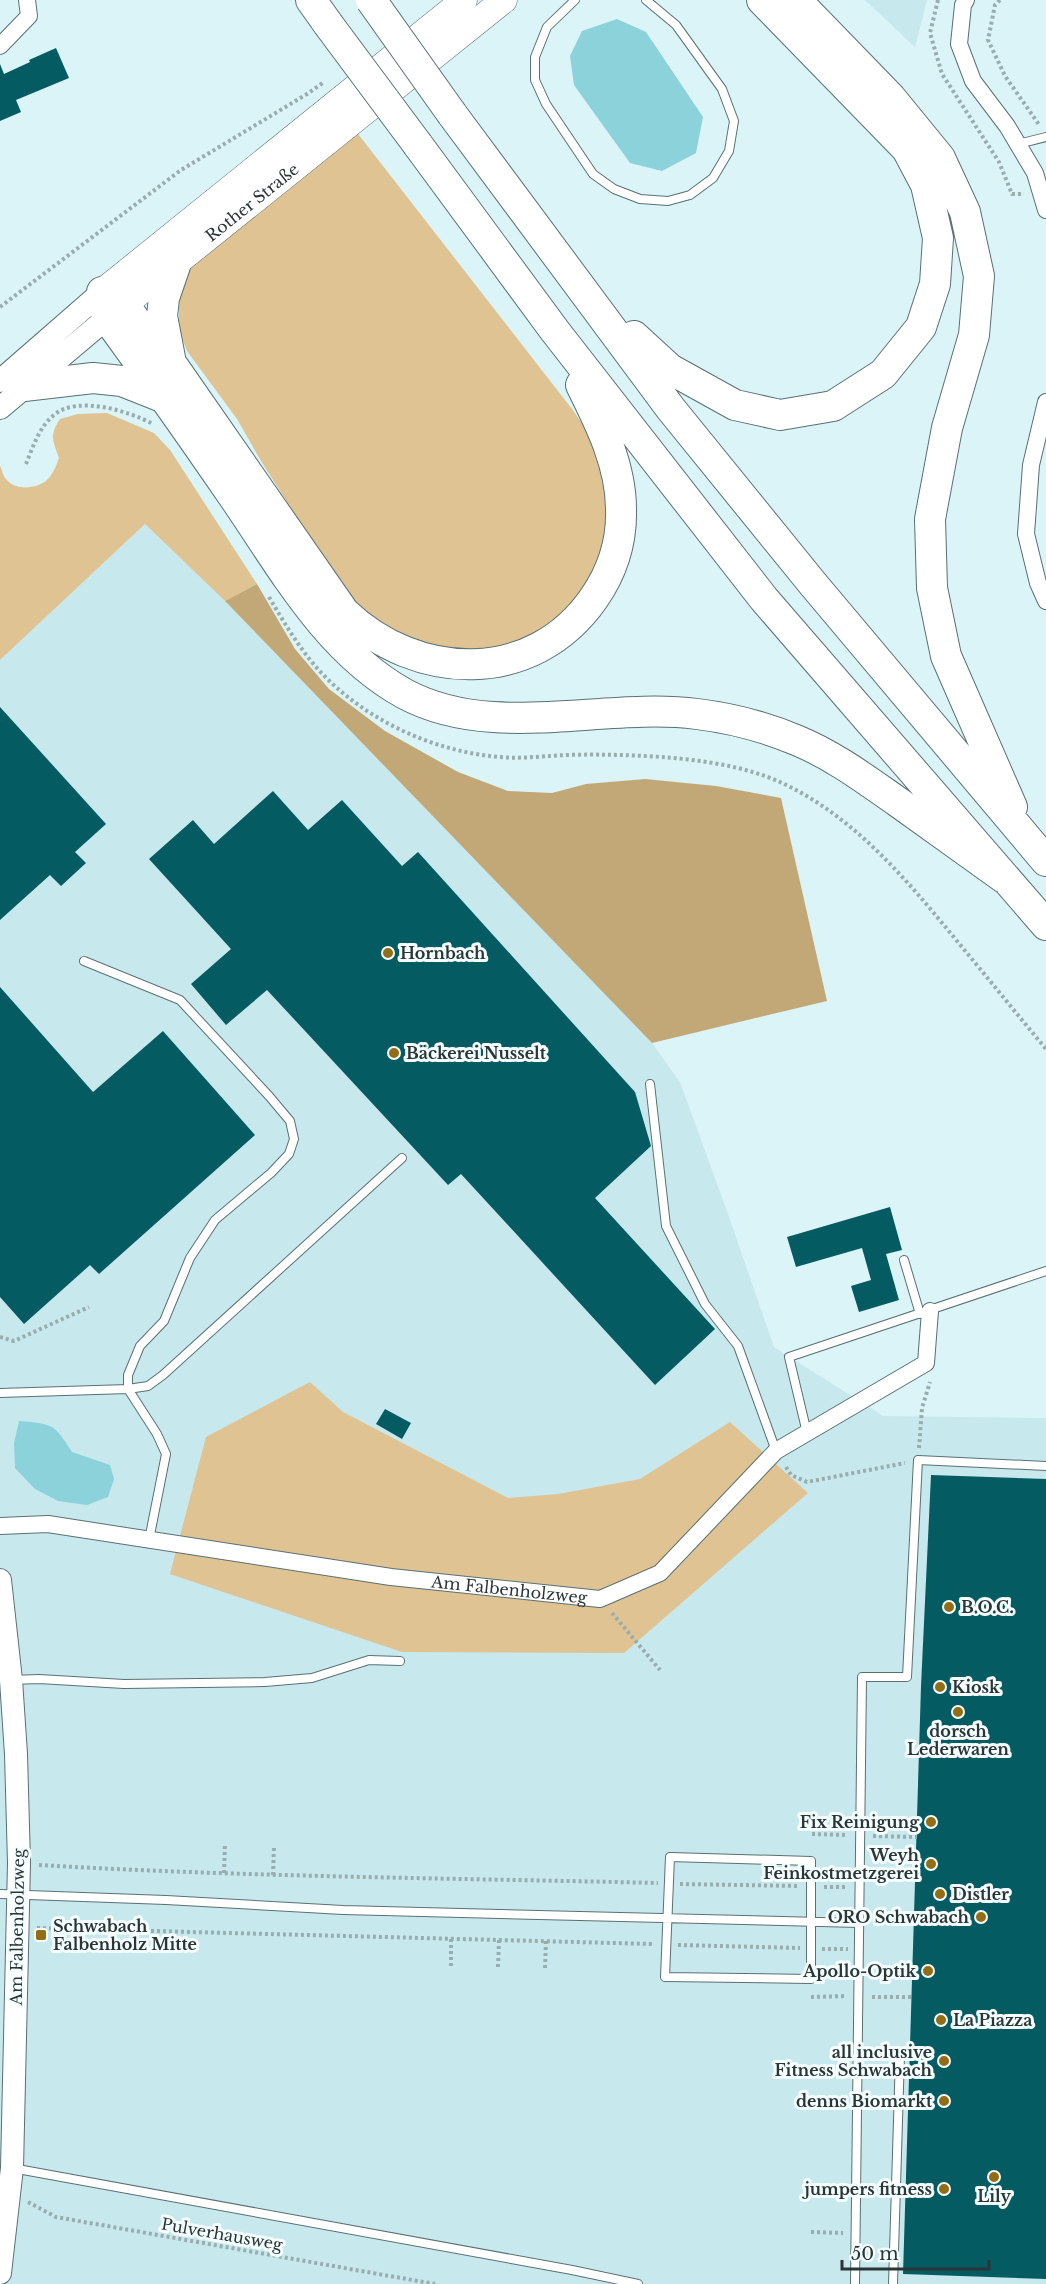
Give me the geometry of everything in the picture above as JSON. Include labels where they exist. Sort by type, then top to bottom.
[{"type":"highway","points":[[311,0],[555,331],[764,598],[1046,925]]},
{"type":"highway","points":[[371,0],[452,114],[671,410],[1036,851]]},
{"type":"highway","points":[[581,286],[670,369],[735,405],[780,415],[833,406],[883,374],[921,327],[935,284],[938,238],[926,184],[907,149],[762,0]]},
{"type":"highway","points":[[796,0],[891,98],[940,158],[965,212],[979,276],[975,326],[947,428],[930,519],[932,588],[946,656],[1036,851]]},
{"type":"highway","points":[[171,363],[162,316],[164,298],[176,263]]},
{"type":"highway","points":[[111,305],[142,330],[171,363],[344,612],[362,629],[382,642],[413,656],[441,663],[472,665],[507,660],[539,648],[564,633],[588,607],[605,581],[617,548],[621,509],[616,471],[603,430],[555,331]]},
{"type":"highway","points":[[111,305],[165,398],[323,624],[370,671],[406,694],[446,708],[474,714],[554,718],[659,711],[699,714],[737,722],[795,739],[825,754],[866,780],[1004,878]]},
{"type":"highway","points":[[12,384],[93,378],[122,381],[165,398]]},
{"type":"main road","name":"Rother Straße","points":[[111,305],[464,0]]},
{"type":"main road","name":"Rother Straße","points":[[111,305],[176,263],[504,0]]},
{"type":"street","points":[[0,46],[29,16],[27,0]]},
{"type":"street","points":[[966,0],[963,5],[959,44],[962,53],[973,81],[1007,126],[1035,173],[1046,210]]},
{"type":"street","name":"Rother Straße","points":[[0,408],[12,384],[111,305]]},
{"type":"street","points":[[1046,402],[1031,465],[1026,534],[1038,583],[1046,601]]},
{"type":"street","points":[[925,1312],[926,1363]]},
{"type":"street","name":"Am Falbenholzweg","points":[[0,1527],[48,1524],[391,1577],[600,1599],[660,1573],[776,1451],[926,1363]]},
{"type":"street","name":"Am Falbenholzweg","points":[[0,1580],[16,1754],[19,1863],[9,1894],[18,1928],[12,2168],[0,2273]]},
{"type":"lane","points":[[575,0],[547,27],[535,57],[535,80],[546,104],[593,174],[614,189],[640,199],[668,201],[690,195],[713,178],[729,151],[734,121],[722,89],[676,25],[646,0]]},
{"type":"lane","points":[[1018,144],[1046,135]]},
{"type":"lane","points":[[84,961],[180,1000],[290,1121],[294,1139],[289,1154],[271,1173],[215,1220],[190,1258],[164,1321],[140,1346],[128,1374],[128,1389],[157,1434],[166,1454],[149,1540]]},
{"type":"lane","points":[[650,1084],[666,1226],[705,1304],[738,1346],[776,1451]]},
{"type":"lane","points":[[0,1393],[128,1389],[148,1386],[163,1375],[402,1158]]},
{"type":"lane","points":[[904,1260],[925,1312]]},
{"type":"lane","points":[[807,1433],[789,1357],[1046,1271]]},
{"type":"lane","points":[[855,2284],[862,1677],[907,1677],[918,1460],[1046,1466]]},
{"type":"lane","points":[[11,1680],[39,1679],[124,1684],[265,1682],[312,1678],[369,1660],[400,1661]]},
{"type":"lane","points":[[670,1857],[811,1861],[811,1887],[811,1979],[665,1977],[670,1857]]},
{"type":"lane","points":[[9,1894],[166,1899],[343,1910],[859,1923]]},
{"type":"lane","points":[[894,2284],[900,2055]]},
{"type":"lane","points":[[12,2168],[638,2284]]},
{"type":"path","points":[[1000,0],[995,5],[988,40],[1005,76],[1046,135]]},
{"type":"path","points":[[0,307],[181,170],[325,81]]},
{"type":"path","points":[[0,1337],[14,1341],[89,1307]]},
{"type":"path","points":[[776,1451],[791,1474],[807,1482],[918,1460],[922,1408],[933,1372],[926,1363]]},
{"type":"path","points":[[600,1599],[660,1670]]},
{"type":"path","points":[[224,1873],[225,1843]]},
{"type":"path","points":[[273,1875],[274,1845]]},
{"type":"path","points":[[19,1863],[116,1870],[273,1875],[859,1887]]},
{"type":"path","points":[[18,1928],[859,1949]]},
{"type":"path","points":[[450,1966],[451,1939]]},
{"type":"path","points":[[498,1967],[499,1940]]},
{"type":"path","points":[[545,1968],[546,1941]]},
{"type":"path","name":"Pulverhausweg","points":[[9,2193],[56,2217],[435,2284]]},
{"type":"shaded area","points":[[927,0],[915,47],[866,1]]},
{"type":"shaded area","points":[[355,130],[591,436],[611,498],[597,573],[578,602],[527,642],[450,652],[395,634],[355,603],[313,543],[237,419],[187,351],[179,330],[180,292],[188,273],[196,262]]},
{"type":"shaded area","points":[[107,413],[154,433],[170,450],[257,584],[225,601],[145,524],[0,660],[0,466],[5,478],[20,487],[32,487],[43,483],[51,475],[59,458],[53,434],[60,419],[78,414]]},
{"type":"shaded area","points":[[145,524],[225,601],[652,1043],[680,1082],[774,1347],[883,1416],[1046,1418],[1046,2284],[0,2284],[0,660]]},
{"type":"shaded area","points":[[257,584],[295,649],[329,689],[385,731],[458,772],[508,791],[552,793],[586,784],[645,779],[716,786],[781,798],[827,1001],[652,1043],[225,601]]},
{"type":"shaded area","points":[[310,1382],[343,1412],[508,1498],[558,1494],[640,1479],[730,1422],[808,1493],[624,1653],[402,1652],[170,1574],[206,1437]]},
{"type":"water","points":[[617,19],[646,32],[703,117],[696,153],[662,171],[630,163],[574,85],[570,56],[582,31]]},
{"type":"water","points":[[19,1421],[46,1424],[61,1435],[72,1452],[110,1465],[114,1479],[108,1497],[87,1505],[58,1501],[35,1489],[15,1468],[14,1443]]},
{"type":"building","points":[[56,48],[69,78],[16,100],[21,112],[0,121],[0,64],[4,74]]},
{"type":"building","points":[[0,707],[106,824],[75,852],[86,863],[61,886],[50,875],[0,920]]},
{"type":"building","points":[[273,791],[308,830],[342,800],[402,866],[418,852],[635,1092],[651,1146],[595,1198],[715,1329],[655,1385],[461,1174],[448,1185],[267,990],[226,1025],[191,984],[231,949],[149,859],[193,820],[214,844]]},
{"type":"building","points":[[0,987],[93,1092],[163,1031],[255,1135],[99,1274],[90,1265],[24,1324],[0,1297]]},
{"type":"building","points":[[890,1207],[902,1250],[886,1254],[899,1300],[859,1312],[851,1286],[871,1280],[862,1248],[796,1267],[787,1237]]},
{"type":"building","points":[[385,1409],[411,1423],[402,1439],[376,1424]]},
{"type":"building","name":"ORO Schwabach","points":[[931,1475],[1046,1479],[1046,2279],[903,2274],[921,1686]]},
{"type":"place","name":"Hornbach","points":[[388,953]]},
{"type":"place","name":"Bäckerei Nusselt","points":[[394,1053]]},
{"type":"place","name":"B.O.C.","points":[[949,1607]]},
{"type":"place","name":"Kiosk","points":[[940,1687]]},
{"type":"place","name":"dorsch Lederwaren","points":[[958,1712]]},
{"type":"place","name":"Fix Reinigung","points":[[931,1822]]},
{"type":"place","name":"Weyh Feinkostmetzgerei","points":[[931,1864]]},
{"type":"place","name":"Distler","points":[[940,1894]]},
{"type":"place","name":"ORO Schwabach","points":[[981,1917]]},
{"type":"place","name":"Schwabach Falbenholz Mitte","points":[[41,1935]]},
{"type":"place","name":"Apollo-Optik","points":[[928,1971]]},
{"type":"place","name":"La Piazza","points":[[941,2020]]},
{"type":"place","name":"all inclusive Fitness Schwabach","points":[[944,2061]]},
{"type":"place","name":"denns Biomarkt","points":[[944,2101]]},
{"type":"place","name":"Lily","points":[[994,2177]]},
{"type":"place","name":"jumpers fitness","points":[[944,2189]]}]
